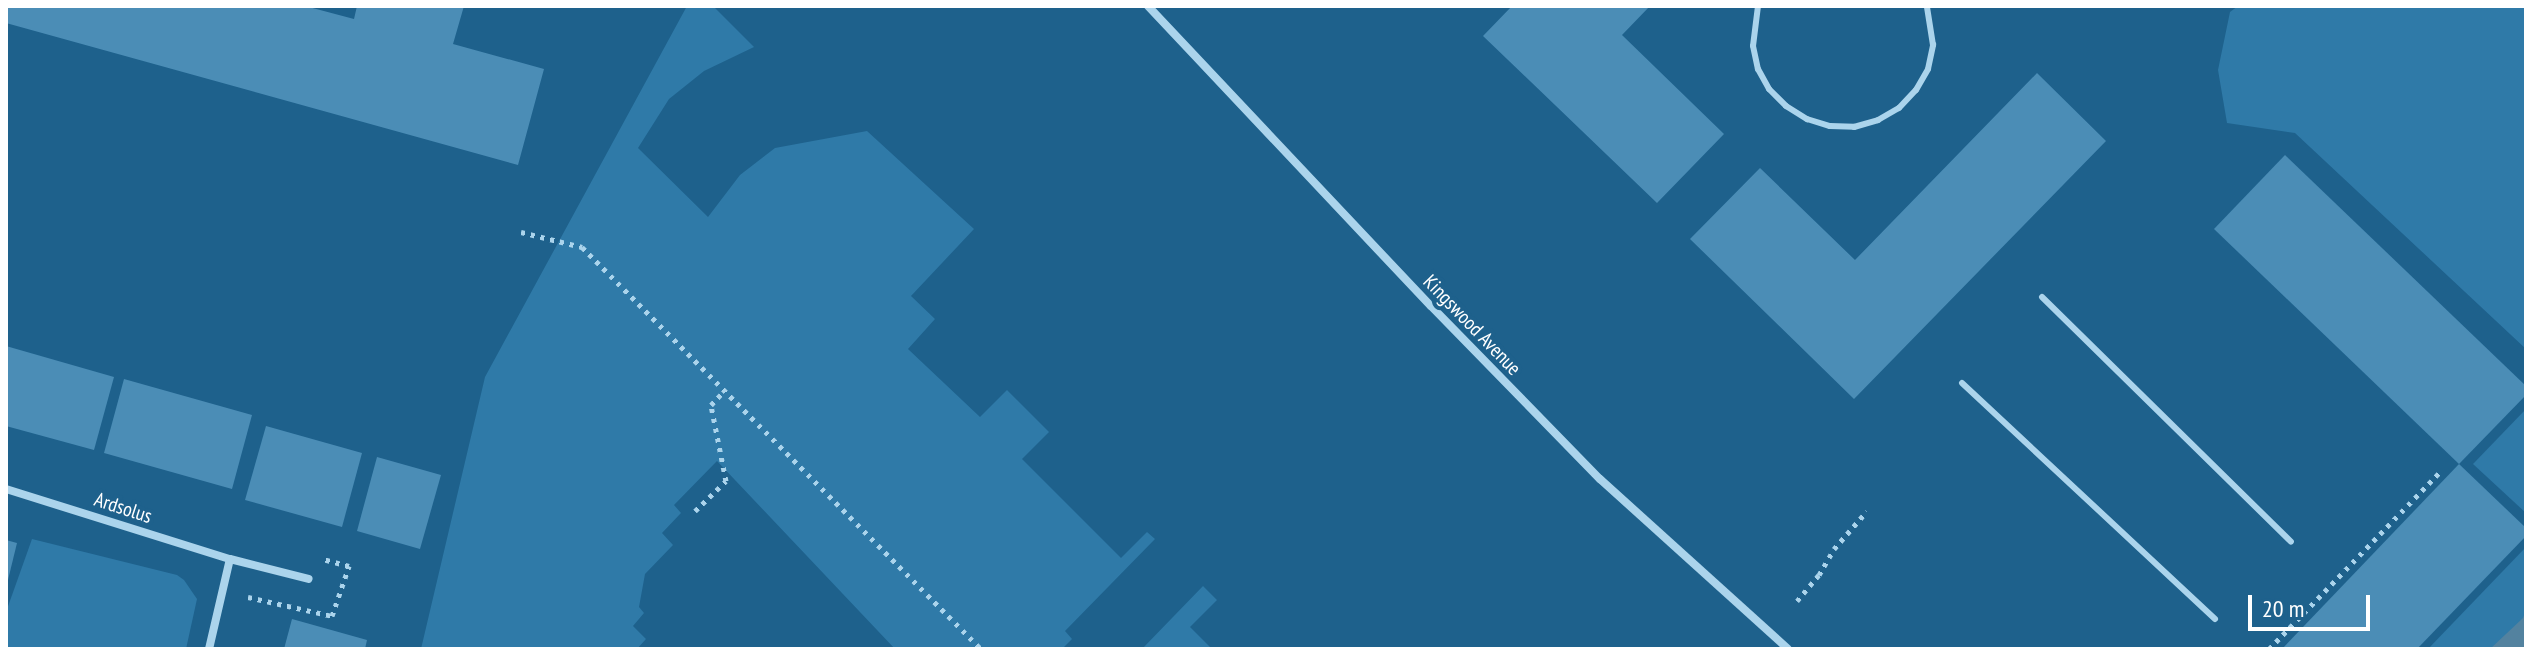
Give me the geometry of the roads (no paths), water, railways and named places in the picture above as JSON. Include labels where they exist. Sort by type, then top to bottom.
[{"type":"street","name":"Kingswood Avenue","points":[[1148,6],[1431,306],[1600,479],[1776,646],[1788,649]]},
{"type":"street","name":"Ardsolus","points":[[6,489],[230,559],[309,579]]},
{"type":"street","points":[[209,649],[230,559]]},
{"type":"lane","points":[[1758,6],[1753,46],[1758,69],[1769,89],[1786,106],[1807,119],[1830,126],[1854,127],[1889,114],[1916,90],[1928,69],[1933,45],[1927,6]]},
{"type":"lane","points":[[2042,297],[2291,542]]},
{"type":"lane","points":[[1962,383],[2215,619]]}]
